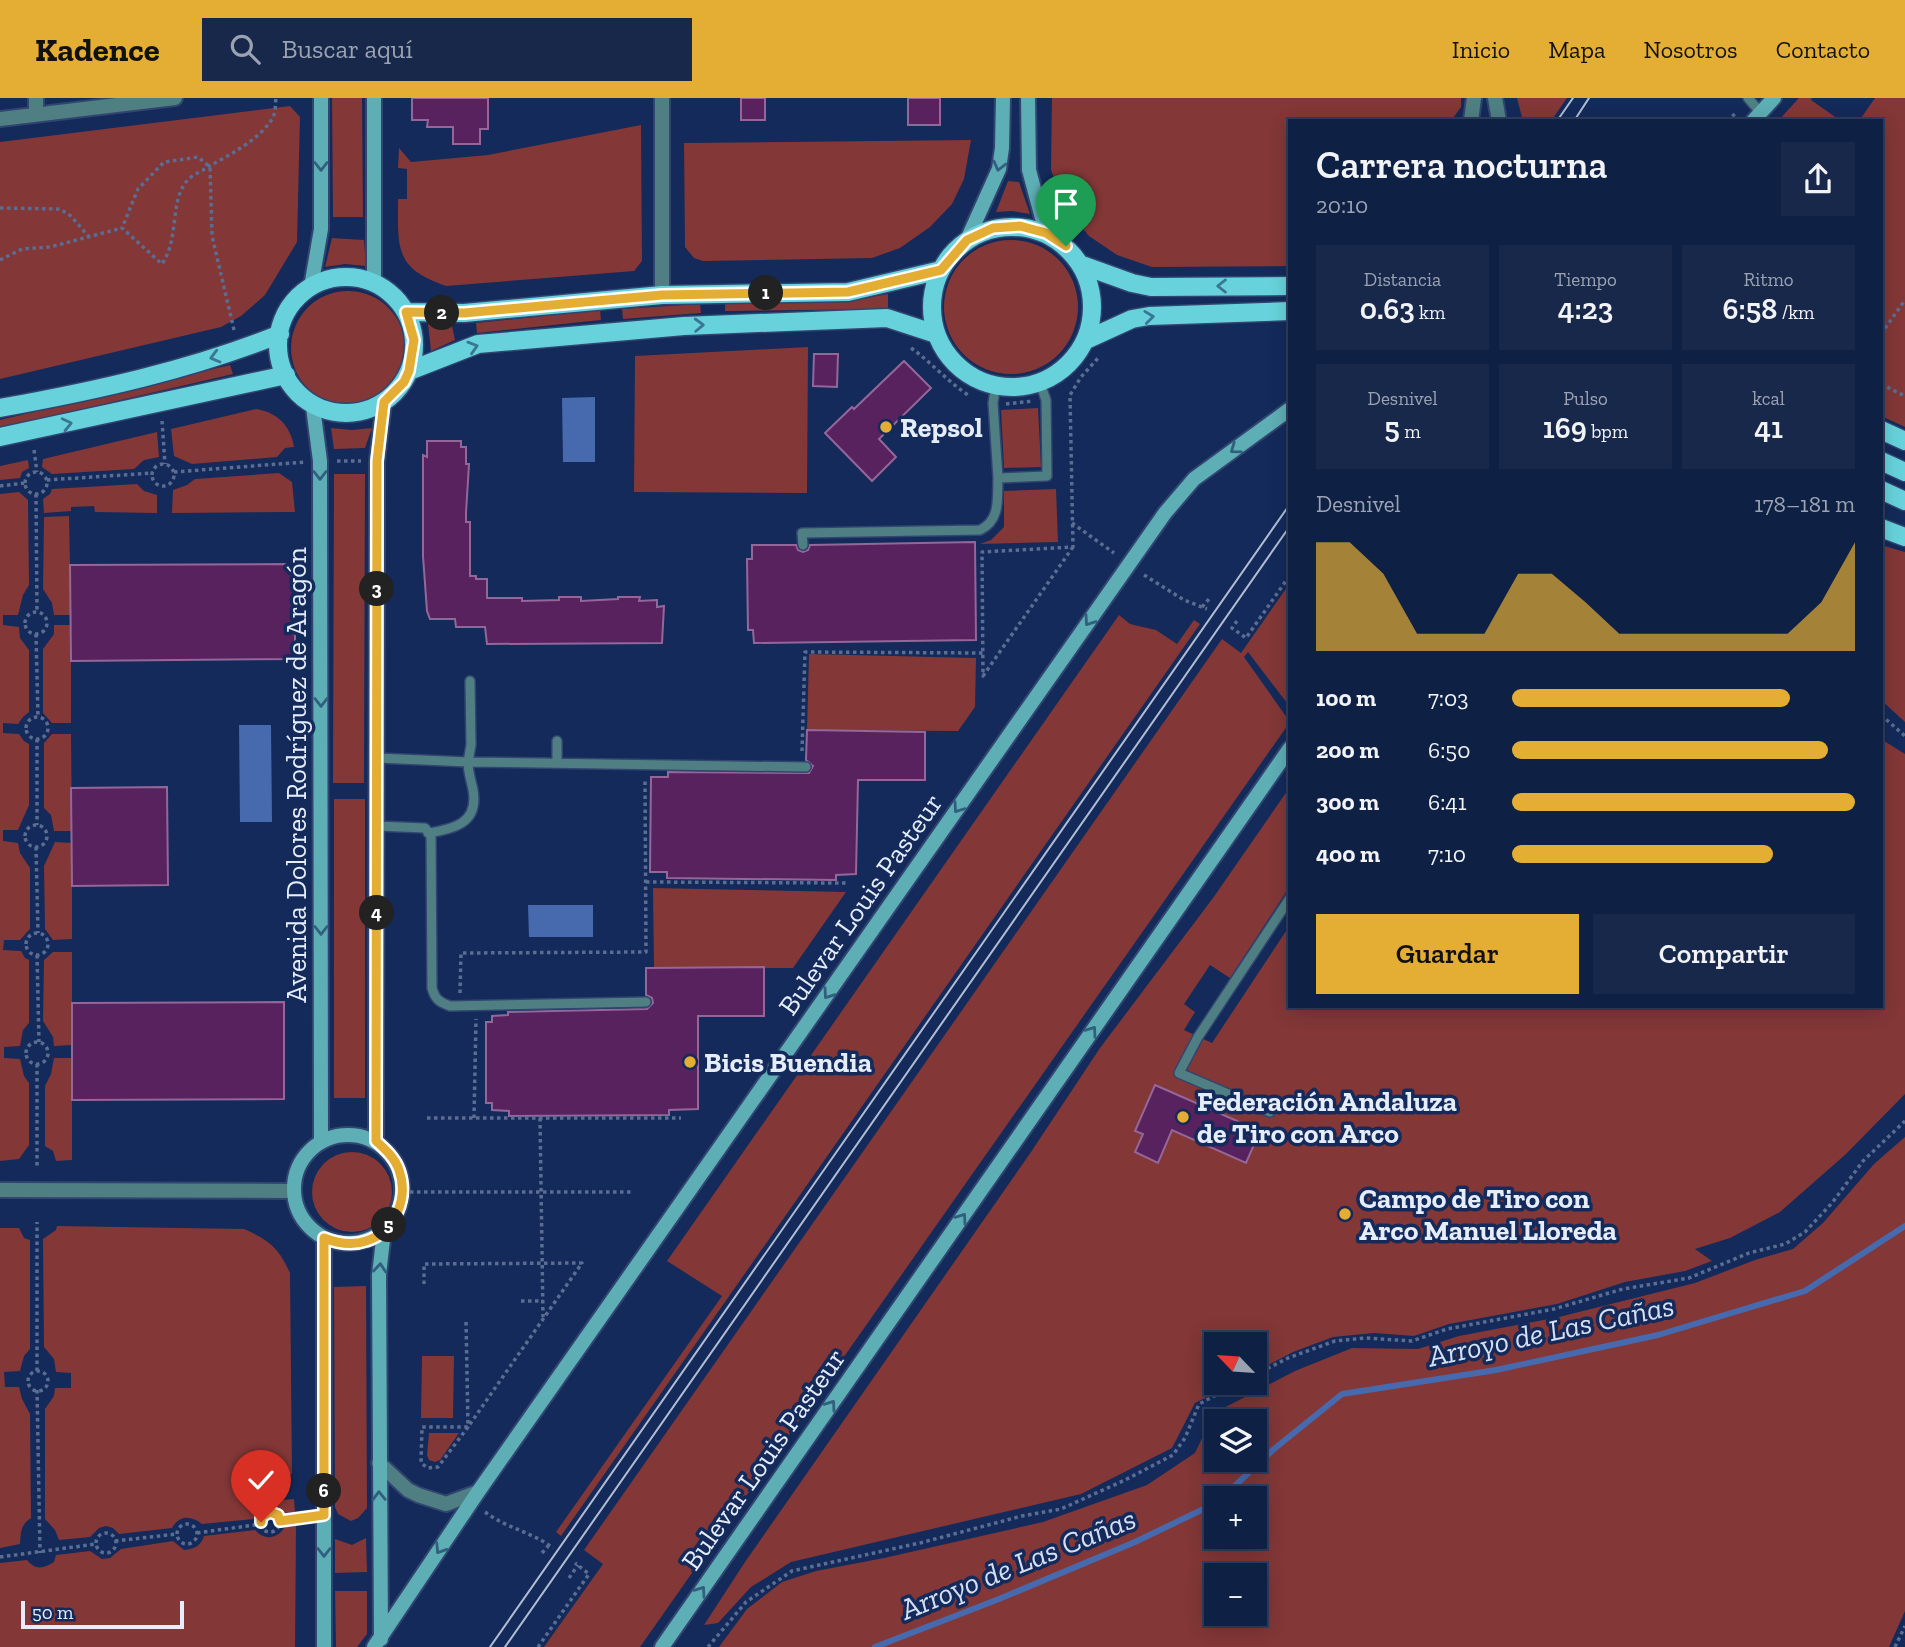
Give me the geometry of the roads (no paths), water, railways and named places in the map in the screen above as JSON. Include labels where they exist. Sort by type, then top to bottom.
[{"type":"main road","points":[[311,287],[321,229],[321,98]]},
{"type":"main road","points":[[374,98],[374,283]]},
{"type":"main road","points":[[967,240],[993,228],[1020,226],[1046,233],[1066,246],[1082,265],[1093,302],[1086,340],[1067,366],[1040,383],[1008,388],[978,380],[952,361],[936,334],[932,301],[941,270],[967,240],[999,169],[1003,98]]},
{"type":"main road","points":[[1028,98],[1030,178],[1046,233]]},
{"type":"main road","points":[[1757,117],[1774,98]]},
{"type":"main road","points":[[1082,265],[1151,287],[1288,286]]},
{"type":"main road","points":[[406,312],[464,313],[662,295],[848,292],[941,270]]},
{"type":"main road","points":[[349,277],[374,283],[390,292],[406,312],[414,340],[409,371],[404,382],[384,402],[363,411],[337,413],[313,407],[296,394],[280,356],[280,334],[290,308],[311,287],[325,281],[349,277]]},
{"type":"main road","points":[[1086,340],[1132,319],[1149,316],[1288,311]]},
{"type":"main road","points":[[409,371],[478,344],[684,326],[887,318],[936,334]]},
{"type":"main road","points":[[0,408],[87,392],[241,350],[280,334]]},
{"type":"main road","points":[[0,438],[286,375]]},
{"type":"main road","points":[[376,1141],[377,461],[384,402]]},
{"type":"main road","name":"Avenida Dolores Rodríguez de Aragón","points":[[313,407],[320,461],[321,1142]]},
{"type":"main road","name":"Bulevar Louis Pasteur","points":[[379,1644],[478,1492],[1165,513],[1194,479],[1288,410]]},
{"type":"main road","points":[[1883,431],[1905,441]]},
{"type":"main road","points":[[1883,462],[1905,472]]},
{"type":"main road","points":[[1883,491],[1905,501]]},
{"type":"main road","points":[[1883,529],[1905,537]]},
{"type":"main road","name":"Bulevar Louis Pasteur","points":[[662,1647],[1288,751]]},
{"type":"main road","points":[[351,1135],[376,1141],[389,1153],[399,1169],[403,1192],[398,1212],[384,1231],[366,1241],[342,1244],[324,1238],[307,1225],[296,1207],[294,1191],[299,1166],[306,1155],[329,1138],[351,1135]]},
{"type":"main road","points":[[379,1644],[379,1275],[384,1231]]},
{"type":"main road","points":[[324,1238],[324,1647]]},
{"type":"street","points":[[36,98],[36,114]]},
{"type":"street","points":[[0,119],[175,98]]},
{"type":"street","points":[[662,98],[662,295]]},
{"type":"street","points":[[1471,119],[1474,98]]},
{"type":"street","points":[[1495,98],[1499,119]]},
{"type":"street","points":[[0,1190],[294,1191]]},
{"type":"street","points":[[379,1463],[418,1496],[446,1504],[478,1492]]},
{"type":"lane","points":[[1748,98],[1757,117]]},
{"type":"lane","points":[[998,478],[1047,476],[1046,400],[1040,383]]},
{"type":"lane","points":[[803,545],[802,533],[980,530],[990,526],[997,511],[998,478],[993,403],[996,384]]},
{"type":"lane","points":[[428,833],[448,830],[464,823],[471,811],[474,793],[468,773],[471,745],[470,681]]},
{"type":"lane","points":[[557,741],[557,763]]},
{"type":"lane","points":[[377,758],[806,767]]},
{"type":"lane","points":[[377,826],[425,828],[430,836],[432,988],[440,1003],[460,1006],[646,1002]]},
{"type":"lane","points":[[1270,1112],[1179,1073],[1198,1037],[1288,901]]},
{"type":"water","points":[[595,397],[595,462],[563,462],[562,398]]},
{"type":"water","points":[[239,725],[271,725],[272,822],[240,822]]},
{"type":"water","points":[[528,905],[593,905],[593,937],[529,937]]},
{"type":"waterway","name":"Arroyo de Las Cañas","points":[[1235,1486],[1274,1449],[1342,1394],[1496,1370],[1658,1335],[1805,1291],[1905,1226]]},
{"type":"waterway","name":"Arroyo de Las Cañas","points":[[875,1647],[1135,1542],[1204,1509]]},
{"type":"tram line","points":[[1558,119],[1573,98]]},
{"type":"tram line","points":[[1575,119],[1589,98]]},
{"type":"tram line","points":[[490,1647],[1288,507]]},
{"type":"tram line","points":[[505,1647],[1288,529]]},
{"type":"place","name":"Repsol","points":[[886,427]]},
{"type":"place","name":"Bicis Buendia","points":[[690,1062]]},
{"type":"place","name":"Federación Andaluza de Tiro con Arco","points":[[1183,1117]]},
{"type":"place","name":"Campo de Tiro con Arco Manuel Lloreda","points":[[1345,1214]]}]
